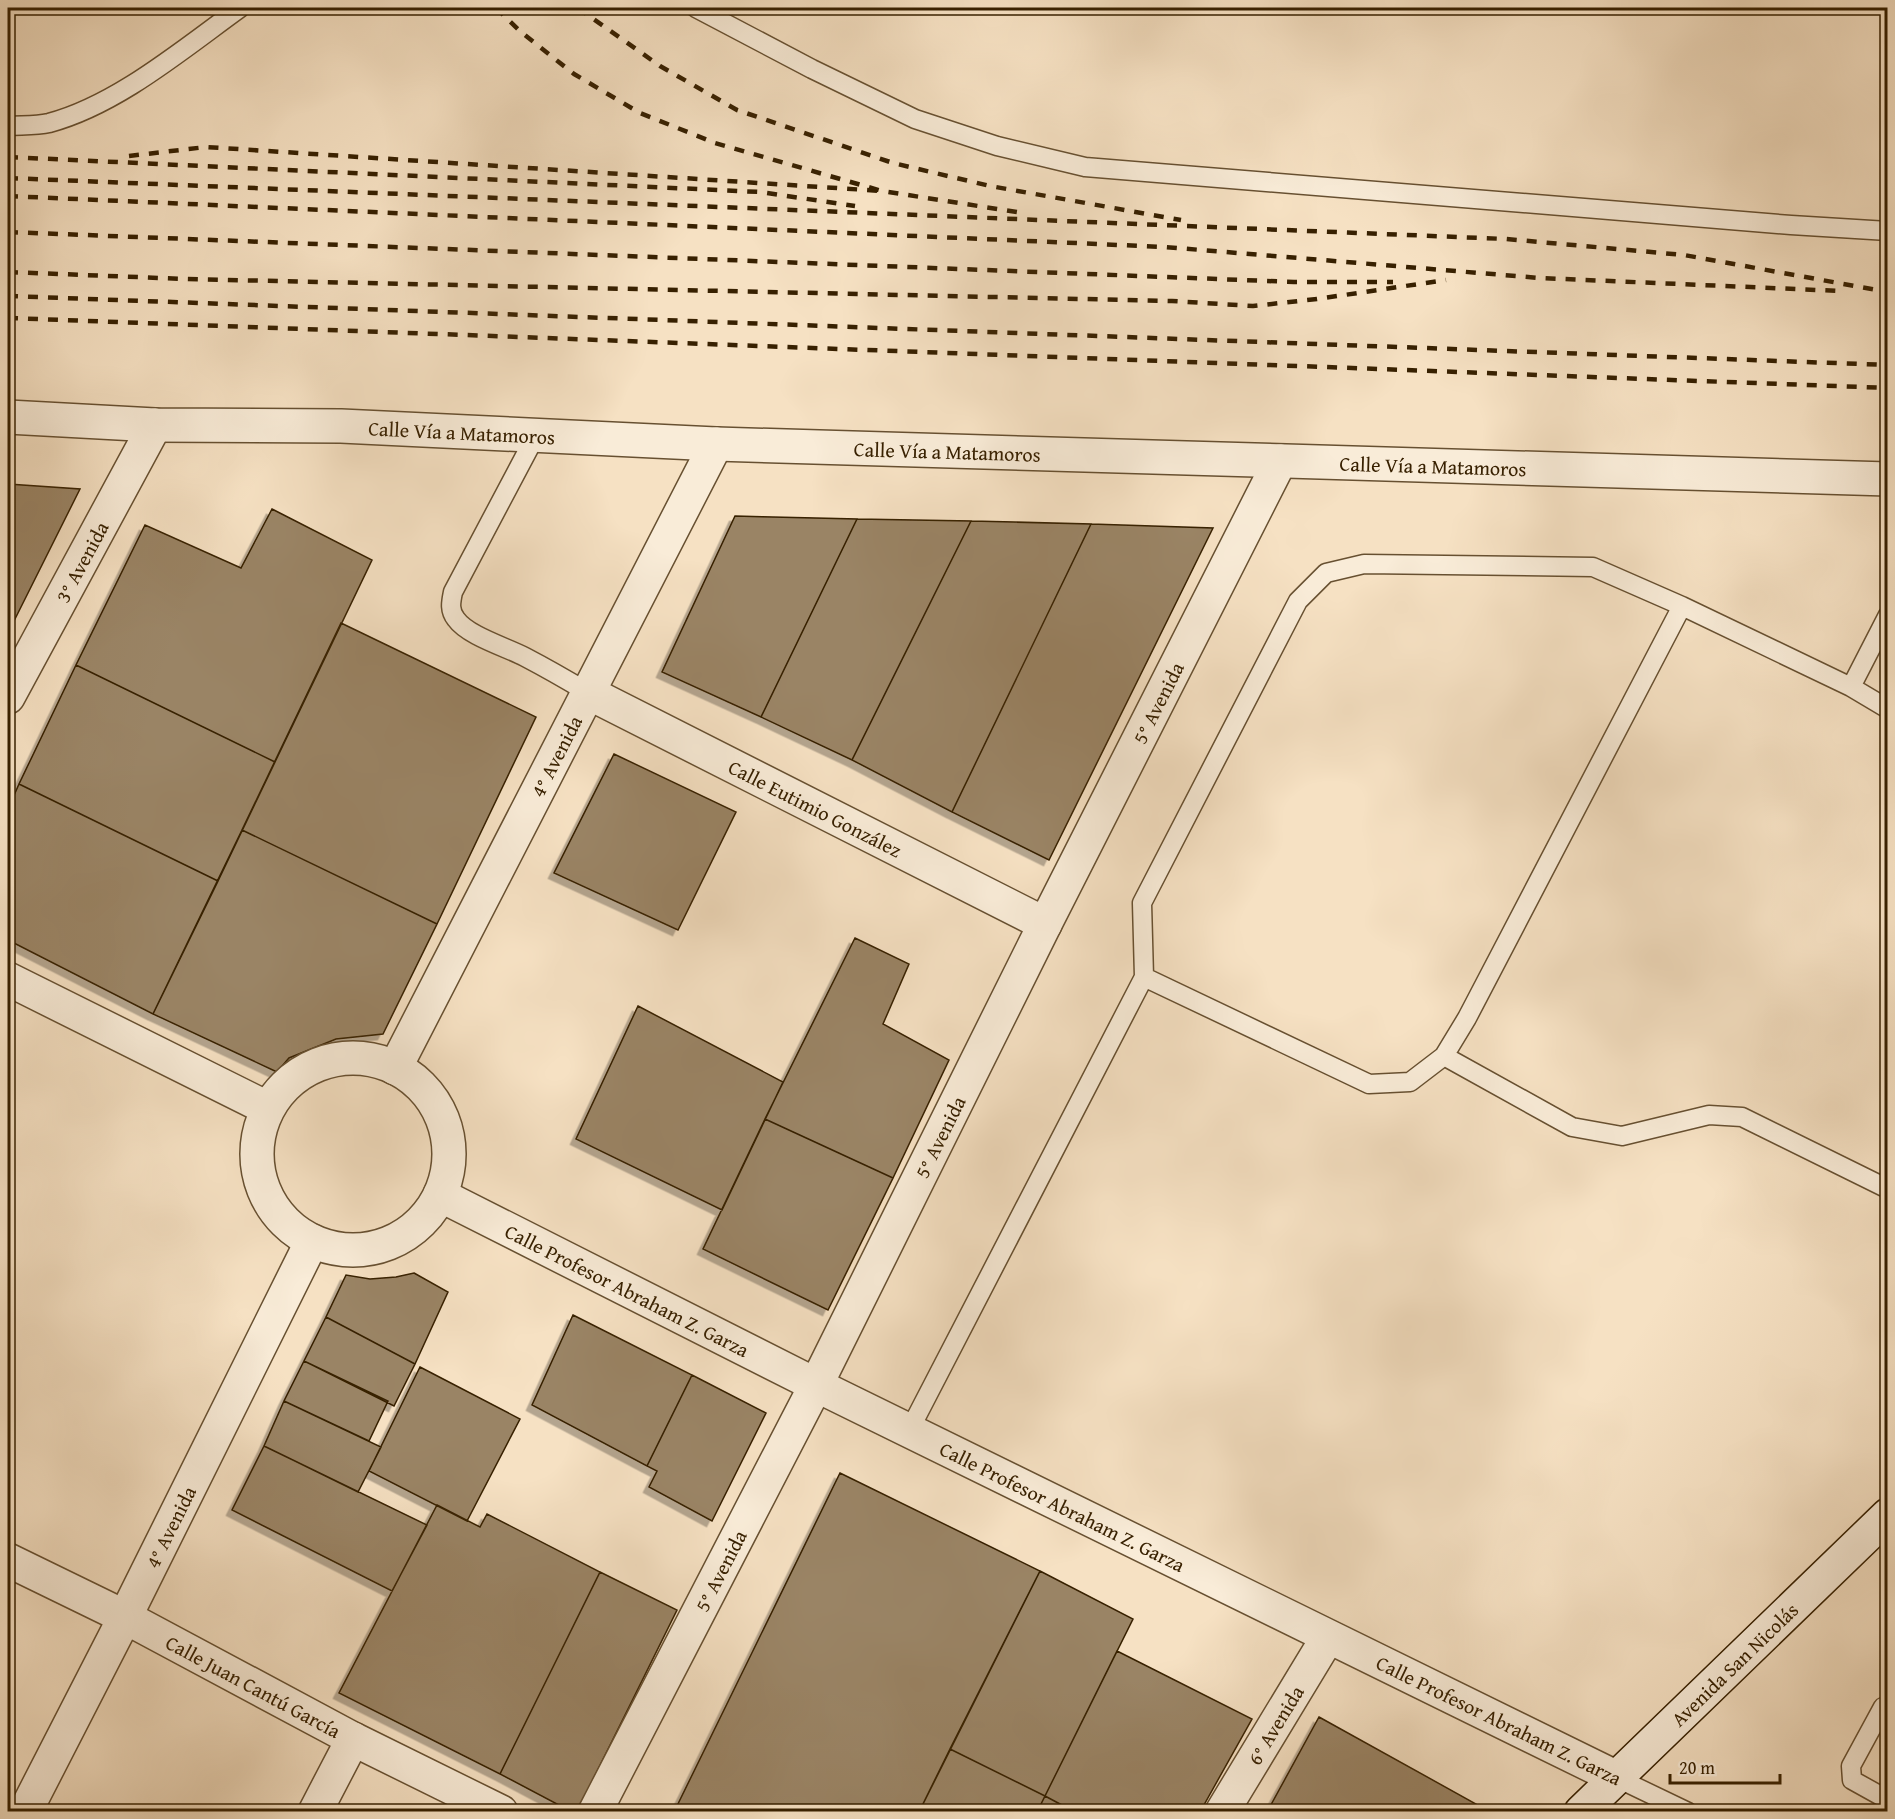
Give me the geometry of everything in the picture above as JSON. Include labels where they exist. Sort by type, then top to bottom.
[{"type":"street","name":"Calle Vía a Matamoros","points":[[8,417],[155,424],[340,426],[716,444],[1887,479]]},
{"type":"street","name":"3° Avenida","points":[[8,697],[155,424]]},
{"type":"street","name":"4° Avenida","points":[[395,1068],[716,444]]},
{"type":"street","name":"5° Avenida","points":[[595,1812],[816,1385],[1045,924],[1280,461]]},
{"type":"street","name":"Calle Eutimio González","points":[[587,692],[1045,924]]},
{"type":"street","points":[[8,980],[267,1108]]},
{"type":"street","points":[[354,1057],[395,1068],[415,1081],[435,1105],[447,1134],[448,1166],[440,1195],[423,1220],[399,1238],[371,1248],[341,1249],[312,1241],[286,1223],[267,1198],[257,1169],[257,1137],[267,1108],[289,1081],[320,1063],[354,1057]]},
{"type":"street","name":"Calle Profesor Abraham Z. Garza","points":[[440,1195],[816,1385],[1615,1778]]},
{"type":"street","name":"4° Avenida","points":[[25,1812],[312,1241]]},
{"type":"street","name":"Avenida San Nicolás","points":[[1581,1812],[1887,1515]]},
{"type":"street","name":"Calle Juan Cantú García","points":[[8,1560],[125,1617],[353,1739],[501,1812]]},
{"type":"street","name":"6° Avenida","points":[[1222,1812],[1328,1637]]},
{"type":"street","points":[[315,1812],[353,1739]]},
{"type":"lane","points":[[8,126],[47,124],[98,105],[172,57],[240,8]]},
{"type":"lane","points":[[696,8],[812,69],[915,119],[997,146],[1085,167],[1887,231]]},
{"type":"lane","points":[[536,435],[453,592],[450,605],[457,621],[466,629],[526,658],[587,692]]},
{"type":"lane","points":[[909,1431],[1144,977],[1142,903],[1298,601],[1326,573],[1364,564],[1593,567],[1682,606],[1851,687],[1887,709]]},
{"type":"lane","points":[[1144,977],[1369,1084],[1410,1082],[1444,1056],[1467,1018],[1682,606]]},
{"type":"lane","points":[[1851,687],[1887,615]]},
{"type":"lane","points":[[1444,1056],[1572,1127],[1623,1136],[1709,1115],[1742,1117],[1887,1189]]},
{"type":"lane","points":[[1886,1706],[1851,1766],[1852,1780],[1887,1800]]},
{"type":"lane","name":"Calle Profesor Abraham Z. Garza","points":[[1615,1778],[1688,1812]]},
{"type":"building","points":[[8,484],[80,489],[8,633]]},
{"type":"building","points":[[272,509],[372,560],[275,762],[76,665],[145,525],[241,568]]},
{"type":"building","points":[[735,516],[857,519],[761,717],[662,672]]},
{"type":"building","points":[[857,519],[971,521],[852,760],[761,717]]},
{"type":"building","points":[[971,521],[1091,524],[952,812],[852,760]]},
{"type":"building","points":[[1091,524],[1213,528],[1049,860],[952,812]]},
{"type":"building","points":[[341,623],[536,717],[437,924],[242,830]]},
{"type":"building","points":[[76,665],[275,762],[218,881],[19,784]]},
{"type":"building","points":[[614,754],[736,812],[678,930],[554,873]]},
{"type":"building","points":[[19,784],[218,881],[153,1014],[8,940],[8,809]]},
{"type":"building","points":[[242,830],[437,924],[383,1034],[336,1039],[289,1058],[277,1072],[153,1014]]},
{"type":"building","points":[[855,938],[909,964],[883,1024],[949,1060],[893,1178],[765,1119]]},
{"type":"building","points":[[638,1006],[783,1082],[722,1210],[576,1139]]},
{"type":"building","points":[[765,1119],[893,1178],[828,1310],[703,1249]]},
{"type":"building","points":[[414,1273],[448,1292],[415,1364],[326,1317],[346,1275],[370,1279]]},
{"type":"building","points":[[573,1315],[692,1375],[647,1466],[532,1405]]},
{"type":"building","points":[[326,1317],[415,1364],[394,1406],[304,1361]]},
{"type":"building","points":[[304,1361],[388,1401],[369,1441],[284,1401]]},
{"type":"building","points":[[420,1367],[520,1419],[467,1521],[369,1471]]},
{"type":"building","points":[[692,1375],[766,1413],[712,1521],[649,1487],[657,1471],[647,1466]]},
{"type":"building","points":[[284,1401],[381,1447],[358,1492],[264,1446]]},
{"type":"building","points":[[264,1446],[427,1525],[392,1591],[232,1510]]},
{"type":"building","points":[[840,1473],[1040,1571],[919,1812],[674,1812]]},
{"type":"building","points":[[437,1505],[480,1527],[487,1514],[600,1572],[500,1774],[339,1693]]},
{"type":"building","points":[[1040,1571],[1133,1619],[1045,1796],[950,1749]]},
{"type":"building","points":[[600,1572],[677,1610],[577,1812],[572,1812],[500,1774]]},
{"type":"building","points":[[1117,1651],[1252,1719],[1200,1812],[1075,1812],[1045,1796]]},
{"type":"building","points":[[1319,1717],[1476,1804],[1473,1812],[1267,1812]]},
{"type":"building","points":[[950,1749],[1045,1796],[1037,1812],[919,1812]]},
{"type":"building","points":[[1045,1796],[1075,1812],[1037,1812]]},
{"type":"railway","points":[[496,8],[521,32],[574,74],[640,113],[715,143],[882,191],[1023,213]]},
{"type":"railway","points":[[578,8],[660,66],[737,110],[893,163],[990,186],[1181,220]]},
{"type":"railway","points":[[129,156],[206,147],[882,191]]},
{"type":"railway","points":[[8,157],[760,192],[855,206]]},
{"type":"railway","points":[[8,178],[1506,239],[1684,255],[1888,292]]},
{"type":"railway","points":[[8,196],[1165,247],[1540,278],[1841,291]]},
{"type":"railway","points":[[8,232],[1294,282],[1393,282]]},
{"type":"railway","points":[[8,272],[186,279],[1172,301],[1253,306],[1446,280]]},
{"type":"railway","points":[[8,296],[1888,365]]},
{"type":"railway","points":[[8,318],[1888,388]]}]
